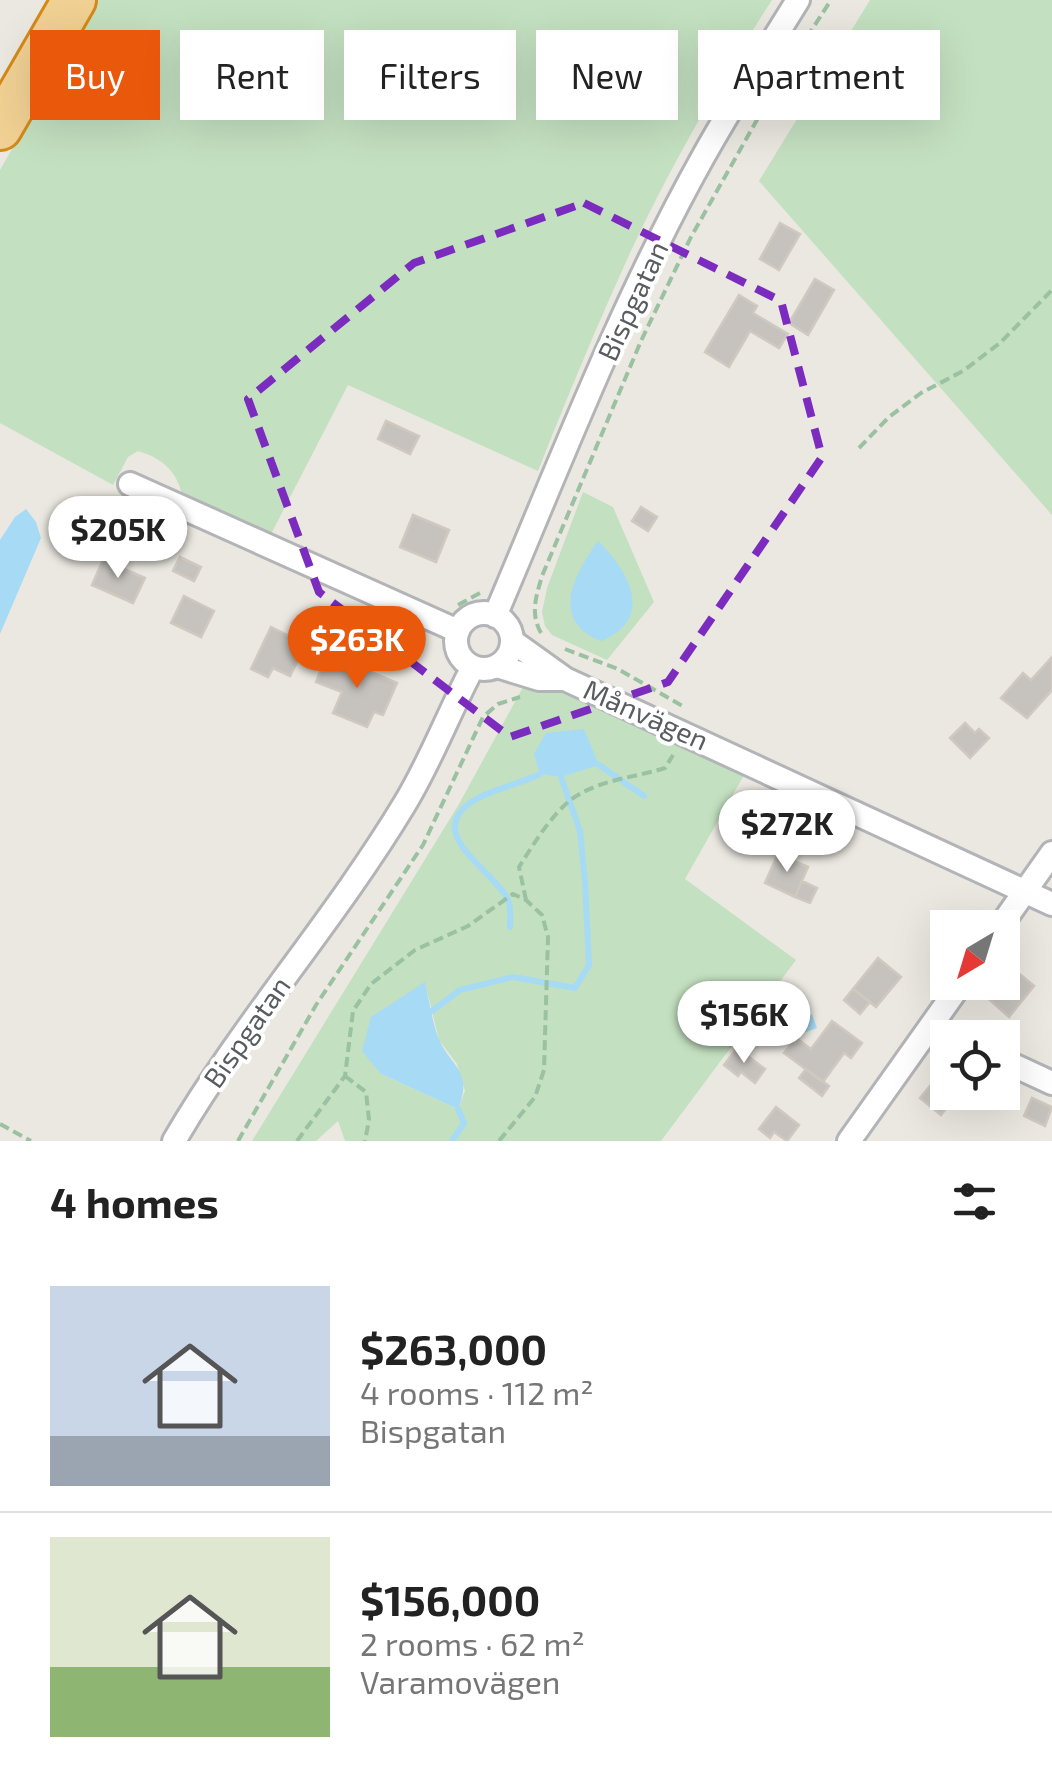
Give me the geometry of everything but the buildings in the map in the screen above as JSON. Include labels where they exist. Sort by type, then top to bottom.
[{"type":"highway","points":[[0,71],[40,0]]},
{"type":"highway","points":[[0,128],[74,0]]},
{"type":"street","name":"Bispgatan","points":[[495,616],[662,237],[702,158],[798,0]]},
{"type":"street","points":[[130,484],[458,632]]},
{"type":"street","points":[[478,614],[495,616],[510,631],[510,652],[498,666],[473,667],[457,648],[458,632],[462,624],[478,614]]},
{"type":"street","points":[[512,642],[542,671]]},
{"type":"street","name":"Månvägen","points":[[498,666],[542,671],[565,679],[1052,904]]},
{"type":"street","name":"Bispgatan","points":[[174,1141],[405,804],[473,667]]},
{"type":"street","points":[[1011,910],[1052,853]]},
{"type":"street","points":[[848,1141],[930,1030]]},
{"type":"street","points":[[1020,1068],[1052,1082]]},
{"type":"path","points":[[238,1141],[316,1005],[423,845],[483,718],[498,704],[531,692],[542,671],[554,644],[537,625],[535,600],[559,533],[641,341],[691,237],[780,79],[831,0]]},
{"type":"path","points":[[859,448],[910,401],[964,371],[1000,343],[1052,290]]},
{"type":"path","points":[[526,900],[519,867],[568,802],[592,788],[665,768],[685,733]]},
{"type":"path","points":[[297,1141],[345,1076],[353,1011],[371,984],[415,950],[468,926],[513,894],[542,915],[548,937],[544,1070],[535,1098],[499,1141]]},
{"type":"path","points":[[345,1076],[366,1092],[369,1120],[365,1141]]},
{"type":"path","points":[[0,1124],[31,1141]]},
{"type":"highlighted area","points":[[584,203],[781,301],[822,457],[668,682],[510,737],[319,592],[248,399],[414,263]]},
{"type":"green space","points":[[97,0],[772,0],[753,30],[698,30],[699,120],[630,253],[538,471],[348,385],[269,538],[182,495],[172,472],[147,454],[138,451],[128,457],[113,485],[0,423],[0,170],[30,117],[160,120],[160,30],[80,30]]},
{"type":"green space","points":[[870,0],[1052,0],[1052,515],[759,181],[796,120],[940,120],[940,30],[852,30]]},
{"type":"green space","points":[[583,492],[613,507],[654,602],[607,660],[552,635],[542,612],[547,588]]},
{"type":"green space","points":[[528,678],[744,775],[685,879],[796,960],[661,1141],[345,1141],[338,1121],[316,1141],[252,1141],[459,804]],"holes":[[[425,983],[439,1040],[457,1064],[465,1091],[458,1109],[381,1074]]]},
{"type":"water","points":[[26,509],[41,538],[0,634],[0,540],[15,517]]},
{"type":"water","points":[[598,541],[620,567],[632,594],[628,620],[618,632],[601,641],[585,632],[571,609],[575,582]]},
{"type":"water","points":[[584,729],[599,765],[561,777],[540,774],[534,754],[546,733]]},
{"type":"water","points":[[425,982],[438,1037],[462,1077],[458,1109],[381,1074],[362,1051],[371,1017]]},
{"type":"water","points":[[812,1014],[817,1028],[790,1038],[785,1024]]},
{"type":"waterway","points":[[599,765],[644,796]]},
{"type":"waterway","points":[[510,927],[509,903],[467,853],[455,827],[459,814],[473,801],[540,774]]},
{"type":"waterway","points":[[432,1011],[460,990],[513,977],[575,988],[589,965],[580,831],[561,777]]},
{"type":"waterway","points":[[452,1141],[464,1123],[458,1109]]}]
